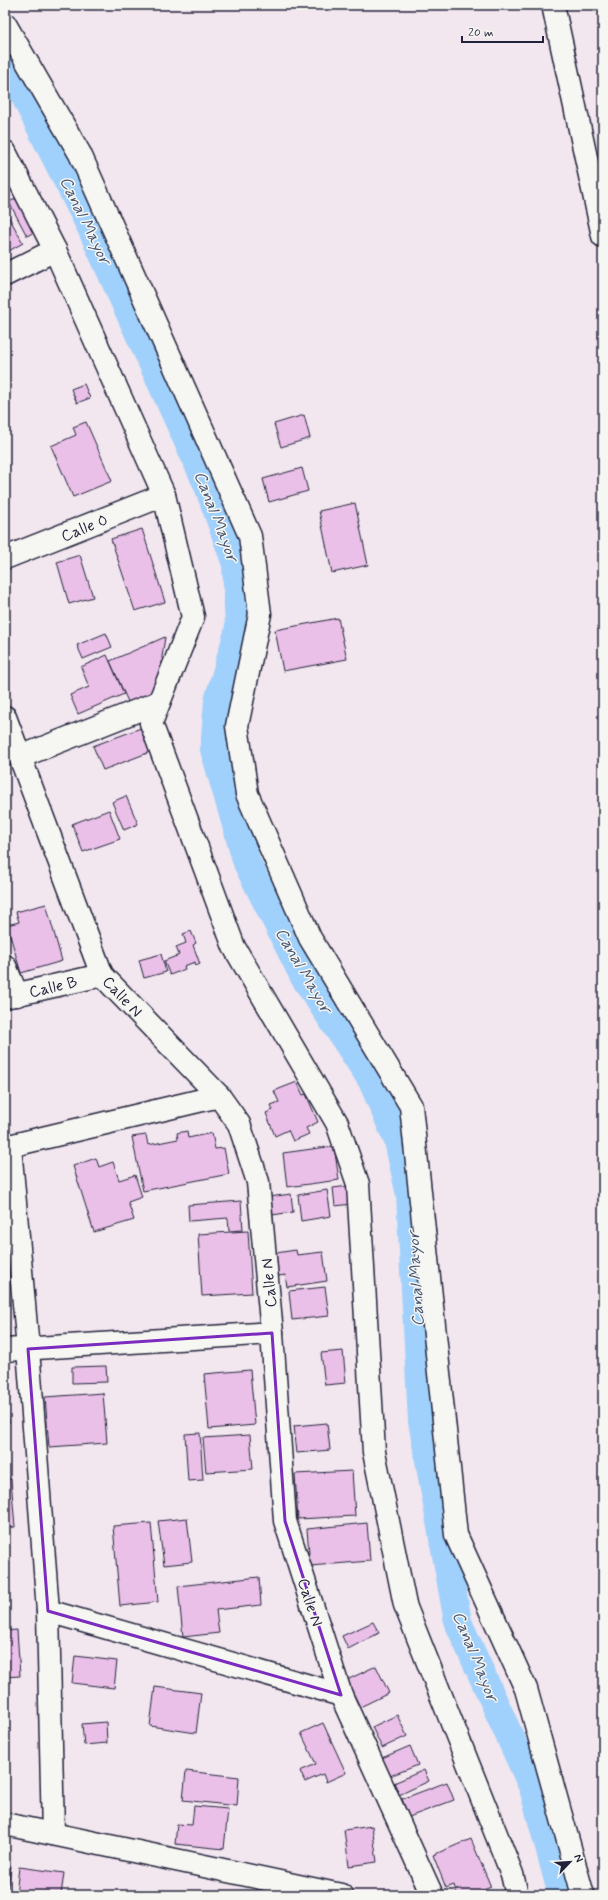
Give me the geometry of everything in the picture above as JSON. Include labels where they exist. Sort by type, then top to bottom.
[{"type":"street","points":[[553,5],[603,236]]},
{"type":"street","points":[[5,24],[80,154],[250,536],[260,614],[237,726],[247,794],[310,938],[411,1106],[456,1535],[526,1689],[583,1895]]},
{"type":"street","points":[[5,152],[56,250],[164,496],[193,617],[151,723],[234,947],[338,1123],[358,1184],[374,1452],[405,1605],[512,1874],[517,1895]]},
{"type":"street","points":[[5,275],[56,250]]},
{"type":"street","name":"Calle O","points":[[5,558],[164,496]]},
{"type":"street","points":[[20,757],[159,702]]},
{"type":"street","name":"Calle N","points":[[5,717],[102,975],[220,1096],[239,1124],[258,1182],[272,1333],[285,1521],[341,1695],[432,1895]]},
{"type":"street","points":[[5,966],[11,996]]},
{"type":"street","name":"Calle B","points":[[11,996],[102,975]]},
{"type":"street","points":[[53,1834],[48,1611],[28,1349],[8,1147],[220,1096]]},
{"type":"street","points":[[5,1350],[272,1333]]},
{"type":"street","points":[[48,1611],[341,1695]]},
{"type":"street","points":[[5,1824],[341,1895]]},
{"type":"highlighted area","points":[[272,1333],[285,1521],[341,1695],[48,1611],[28,1349]]},
{"type":"building","points":[[19,197],[38,230],[27,236],[9,202]]},
{"type":"building","points":[[5,210],[23,243],[5,253]]},
{"type":"building","points":[[84,384],[90,398],[77,403],[71,389]]},
{"type":"building","points":[[304,415],[310,438],[281,447],[274,424]]},
{"type":"building","points":[[86,422],[112,481],[73,497],[51,446],[76,435],[73,427]]},
{"type":"building","points":[[302,468],[308,491],[269,502],[263,479]]},
{"type":"building","points":[[355,503],[368,565],[332,573],[319,511]]},
{"type":"building","points":[[142,529],[165,602],[135,611],[111,539]]},
{"type":"building","points":[[80,555],[93,597],[69,604],[57,562]]},
{"type":"building","points":[[338,618],[347,659],[283,671],[275,630]]},
{"type":"building","points":[[106,633],[112,647],[83,659],[77,645]]},
{"type":"building","points":[[165,637],[157,691],[129,704],[110,661]]},
{"type":"building","points":[[107,655],[124,694],[78,714],[70,695],[89,687],[81,667]]},
{"type":"building","points":[[141,728],[150,752],[103,770],[93,746]]},
{"type":"building","points":[[126,796],[138,824],[124,830],[112,802]]},
{"type":"building","points":[[109,810],[120,839],[83,852],[72,824]]},
{"type":"building","points":[[46,904],[62,961],[21,973],[7,925],[19,922],[16,912]]},
{"type":"building","points":[[191,931],[196,943],[193,945],[200,964],[196,966],[195,962],[184,966],[185,969],[170,975],[164,961],[179,955],[176,947],[186,943],[183,934]]},
{"type":"building","points":[[161,954],[166,972],[144,978],[139,960]]},
{"type":"building","points":[[297,1082],[303,1095],[306,1094],[318,1122],[306,1128],[309,1134],[293,1141],[288,1130],[275,1136],[266,1113],[273,1110],[271,1105],[279,1102],[274,1091]]},
{"type":"building","points":[[187,1131],[188,1138],[212,1133],[215,1149],[224,1148],[229,1174],[143,1191],[132,1137],[146,1135],[148,1145],[178,1139],[177,1133]]},
{"type":"building","points":[[334,1146],[339,1180],[287,1187],[283,1153]]},
{"type":"building","points":[[96,1158],[99,1167],[113,1162],[119,1180],[135,1175],[142,1197],[128,1202],[134,1220],[94,1232],[73,1166]]},
{"type":"building","points":[[349,1186],[351,1204],[335,1206],[333,1188]]},
{"type":"building","points":[[327,1190],[331,1216],[301,1221],[298,1195]]},
{"type":"building","points":[[291,1194],[293,1212],[272,1215],[269,1197]]},
{"type":"building","points":[[241,1201],[243,1230],[229,1231],[228,1218],[189,1221],[188,1205]]},
{"type":"building","points":[[248,1231],[252,1293],[202,1296],[198,1234]]},
{"type":"building","points":[[296,1250],[297,1255],[323,1252],[327,1281],[287,1287],[285,1275],[273,1277],[269,1254]]},
{"type":"building","points":[[325,1287],[329,1316],[292,1320],[289,1291]]},
{"type":"building","points":[[343,1351],[346,1383],[325,1385],[321,1353]]},
{"type":"building","points":[[106,1366],[107,1382],[72,1383],[72,1367]]},
{"type":"building","points":[[250,1370],[255,1425],[209,1429],[204,1374]]},
{"type":"building","points":[[5,1388],[9,1423],[5,1423]]},
{"type":"building","points":[[103,1393],[107,1443],[49,1447],[45,1397]]},
{"type":"building","points":[[327,1423],[330,1450],[297,1453],[294,1426]]},
{"type":"building","points":[[200,1433],[203,1480],[188,1481],[185,1434]]},
{"type":"building","points":[[250,1435],[253,1469],[206,1472],[203,1438]]},
{"type":"building","points":[[352,1471],[355,1516],[298,1519],[295,1474]]},
{"type":"building","points":[[5,1479],[11,1479],[15,1527],[5,1528]]},
{"type":"building","points":[[187,1518],[192,1562],[164,1565],[158,1521]]},
{"type":"building","points":[[151,1523],[158,1602],[120,1606],[113,1526]]},
{"type":"building","points":[[367,1523],[370,1561],[310,1566],[307,1529]]},
{"type":"building","points":[[259,1577],[261,1605],[216,1610],[219,1633],[183,1637],[178,1586]]},
{"type":"building","points":[[373,1622],[379,1633],[348,1649],[342,1636]]},
{"type":"building","points":[[17,1630],[20,1676],[5,1677],[5,1631]]},
{"type":"building","points":[[75,1656],[117,1661],[114,1688],[72,1683]]},
{"type":"building","points":[[376,1666],[389,1693],[360,1707],[347,1680]]},
{"type":"building","points":[[155,1687],[201,1693],[196,1733],[150,1726]]},
{"type":"building","points":[[397,1715],[407,1736],[382,1748],[372,1727]]},
{"type":"building","points":[[106,1722],[107,1743],[84,1745],[82,1724]]},
{"type":"building","points":[[323,1723],[346,1773],[326,1782],[323,1774],[305,1782],[300,1771],[316,1764],[301,1733]]},
{"type":"building","points":[[410,1746],[418,1765],[390,1776],[382,1758]]},
{"type":"building","points":[[424,1770],[429,1781],[399,1795],[394,1783]]},
{"type":"building","points":[[186,1771],[239,1777],[237,1806],[183,1800]]},
{"type":"building","points":[[447,1782],[454,1800],[409,1817],[402,1799]]},
{"type":"building","points":[[194,1806],[228,1809],[224,1849],[175,1844],[177,1824],[192,1825]]},
{"type":"building","points":[[372,1826],[377,1862],[349,1866],[344,1830]]},
{"type":"building","points":[[471,1839],[491,1887],[471,1895],[457,1895],[454,1885],[446,1888],[433,1855]]},
{"type":"building","points":[[5,1865],[11,1866],[7,1894],[5,1894]]},
{"type":"building","points":[[19,1867],[64,1873],[61,1895],[16,1895]]},
{"type":"waterway","name":"Canal Mayor","points":[[5,70],[22,91],[90,226],[208,486],[236,564],[239,629],[218,701],[214,749],[247,863],[304,977],[371,1079],[398,1141],[410,1195],[422,1421],[458,1622],[533,1788],[562,1895]]}]
